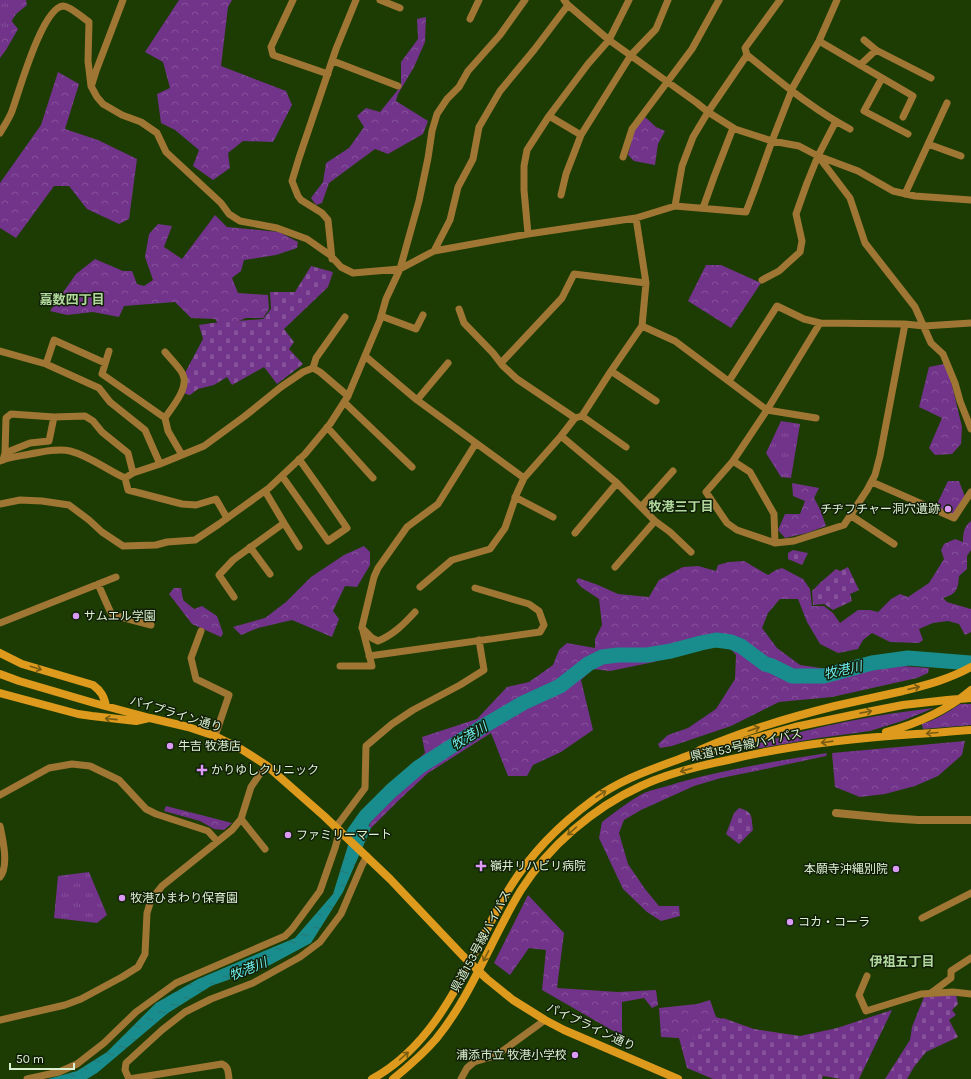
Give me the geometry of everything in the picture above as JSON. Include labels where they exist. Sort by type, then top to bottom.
[{"type":"main road","points":[[0,653],[22,664],[93,685],[104,696],[106,706]]},
{"type":"main road","points":[[692,754],[741,734],[790,717],[925,686],[971,667]]},
{"type":"main road","name":"パイプライン通り","points":[[0,674],[19,681],[106,706],[188,727],[215,736],[241,749],[266,765],[339,830],[390,879],[463,956],[487,979],[513,1000],[545,1020],[577,1036],[678,1079]]},
{"type":"main road","points":[[865,737],[892,731],[920,720],[945,708],[971,690]]},
{"type":"main road","points":[[0,693],[78,714],[136,721],[150,718]]},
{"type":"main road","points":[[692,754],[857,714],[903,705],[971,698]]},
{"type":"main road","points":[[865,737],[971,730]]},
{"type":"main road","name":"県道153号線バイパス","points":[[393,1079],[410,1065],[432,1043],[452,1016],[470,986],[521,890],[531,876],[556,846],[590,816],[626,793],[683,770],[796,746],[865,737]]},
{"type":"main road","name":"県道153号線バイパス","points":[[372,1079],[386,1071],[404,1056],[424,1036],[442,1012],[460,982],[510,888],[535,853],[558,828],[570,817],[617,784],[692,754]]},
{"type":"street","points":[[91,86],[123,0]]},
{"type":"street","points":[[293,0],[271,47],[273,55],[328,74]]},
{"type":"street","points":[[332,259],[328,220],[322,213],[298,196],[292,181],[298,158],[356,0]]},
{"type":"street","points":[[380,0],[400,8]]},
{"type":"street","points":[[470,19],[479,0]]},
{"type":"street","points":[[0,504],[20,500],[42,501],[68,505],[89,520],[102,532],[123,546],[156,545],[167,542],[194,540],[265,491],[300,460],[327,427],[348,396],[381,316],[386,299],[400,269],[419,201],[432,131],[437,114],[447,99],[459,86],[468,71],[500,35],[525,0]]},
{"type":"street","points":[[528,234],[524,190],[524,166],[527,150],[549,116],[588,64],[609,40],[629,0]]},
{"type":"street","points":[[561,195],[566,174],[580,135],[631,55],[656,29],[668,0]]},
{"type":"street","points":[[623,157],[632,129],[692,50],[719,0]]},
{"type":"street","points":[[780,0],[745,48],[748,55],[792,90],[850,129]]},
{"type":"street","points":[[0,133],[11,113],[38,37],[53,12],[62,6],[68,7],[89,22],[88,61],[91,86],[97,97],[103,104],[122,115],[141,122],[157,133],[166,152],[221,203],[229,214],[240,221],[277,228],[303,237],[330,256],[341,267],[353,273],[400,269],[434,251],[528,234],[636,218],[675,206],[746,212],[792,90],[819,41],[837,0]]},
{"type":"street","points":[[434,251],[450,220],[458,186],[473,159],[479,127],[500,91],[534,50],[566,3],[609,40],[697,102],[708,112],[733,128],[772,141],[799,146],[818,156],[858,171],[893,191],[915,196],[971,200]]},
{"type":"street","points":[[864,40],[876,50],[931,78]]},
{"type":"street","points":[[819,41],[914,96],[903,117]]},
{"type":"street","points":[[860,65],[876,50]]},
{"type":"street","points":[[675,206],[682,166],[693,137],[708,112],[748,55]]},
{"type":"street","points":[[333,61],[398,86]]},
{"type":"street","points":[[882,78],[864,111],[908,134]]},
{"type":"street","points":[[904,194],[947,103]]},
{"type":"street","points":[[549,116],[580,135]]},
{"type":"street","points":[[762,280],[779,271],[800,252],[802,241],[796,214],[818,156],[836,121]]},
{"type":"street","points":[[704,208],[733,128]]},
{"type":"street","points":[[928,144],[961,156]]},
{"type":"street","points":[[818,156],[850,198],[865,243],[915,307],[931,343],[943,354],[970,426]]},
{"type":"street","points":[[420,586],[452,560],[490,549],[505,528],[515,497],[524,478],[579,417],[642,326],[646,283],[636,218]]},
{"type":"street","points":[[500,363],[562,298],[574,274],[646,283]]},
{"type":"street","points":[[729,381],[777,306],[804,319],[820,323],[905,324],[924,326],[971,323]]},
{"type":"street","points":[[459,309],[464,323],[493,353],[500,363],[517,379],[626,447]]},
{"type":"street","points":[[381,316],[416,329],[423,315]]},
{"type":"street","points":[[313,368],[316,358],[345,317]]},
{"type":"street","points":[[820,323],[767,410],[733,460],[706,492],[727,524],[738,530],[775,543],[794,541],[844,525],[872,482],[880,456],[905,324]]},
{"type":"street","points":[[642,326],[675,341],[767,410],[816,418]]},
{"type":"street","points":[[46,364],[54,340],[105,364]]},
{"type":"street","points":[[0,351],[46,364],[99,388],[110,402],[145,430],[160,464]]},
{"type":"street","points":[[109,351],[102,374],[165,418],[168,431],[182,455]]},
{"type":"street","points":[[165,352],[183,375],[184,384],[181,394],[165,418]]},
{"type":"street","points":[[365,356],[417,400],[524,478]]},
{"type":"street","points":[[417,400],[448,362]]},
{"type":"street","points":[[313,368],[320,372],[348,396]]},
{"type":"street","points":[[125,478],[133,473],[204,446],[245,416],[280,387],[303,372],[313,368]]},
{"type":"street","points":[[611,371],[656,401]]},
{"type":"street","points":[[344,402],[412,467]]},
{"type":"street","points":[[2,458],[6,418],[11,414],[54,417],[85,416],[93,421],[102,432],[128,453],[133,473]]},
{"type":"street","points":[[2,458],[30,443],[49,441],[54,417]]},
{"type":"street","points":[[327,427],[373,478]]},
{"type":"street","points":[[562,436],[617,483],[655,521],[670,532],[690,552]]},
{"type":"street","points":[[340,666],[372,666],[362,627],[374,577],[378,568],[407,527],[438,504],[476,443]]},
{"type":"street","points":[[2,458],[56,450],[69,451],[98,462],[111,472],[125,478]]},
{"type":"street","points":[[282,476],[328,540],[347,528],[300,460]]},
{"type":"street","points":[[733,460],[750,472],[774,514],[775,543]]},
{"type":"street","points":[[641,507],[673,471]]},
{"type":"street","points":[[125,478],[128,490],[182,504],[196,505],[216,499],[227,518]]},
{"type":"street","points":[[872,482],[954,518],[971,492]]},
{"type":"street","points":[[575,533],[617,483]]},
{"type":"street","points":[[265,491],[299,547]]},
{"type":"street","points":[[515,497],[553,517]]},
{"type":"street","points":[[850,515],[894,544]]},
{"type":"street","points":[[615,567],[655,521]]},
{"type":"street","points":[[234,597],[219,575],[233,560],[284,523]]},
{"type":"street","points":[[250,547],[270,574]]},
{"type":"street","points":[[0,623],[116,577]]},
{"type":"street","points":[[98,584],[113,615],[151,625]]},
{"type":"street","points":[[369,656],[540,632],[544,625],[539,611],[529,604],[476,588]]},
{"type":"street","points":[[362,627],[372,638],[378,641],[395,632],[415,612]]},
{"type":"street","points":[[201,631],[191,658],[196,679],[229,695],[215,736]]},
{"type":"street","points":[[28,1079],[59,1072],[77,1064],[104,1043],[136,1012],[176,984],[285,936],[292,929],[320,891],[335,848],[339,830],[365,788],[366,746],[392,724],[413,710],[451,690],[484,670],[479,640]]},
{"type":"street","points":[[0,795],[49,768],[72,764],[90,766],[119,780],[146,809],[156,814],[208,831],[218,841]]},
{"type":"street","points":[[0,1020],[81,999],[138,967],[145,954],[147,913],[151,900],[162,886],[232,830],[241,819],[252,787],[266,765]]},
{"type":"street","points":[[836,813],[903,819],[971,820]]},
{"type":"street","points":[[241,819],[265,849]]},
{"type":"street","points":[[0,826],[3,843],[4,866],[2,876],[0,877]]},
{"type":"street","points":[[229,1079],[228,1068],[222,1064],[129,1079],[125,1070],[126,1063],[162,1030],[185,1012],[253,983],[300,957],[320,942],[342,914],[365,854]]},
{"type":"street","points":[[922,918],[971,893]]},
{"type":"street","points":[[931,993],[950,978],[952,971],[971,958]]},
{"type":"street","points":[[867,976],[859,995],[866,1011],[921,994],[953,992],[971,994]]},
{"type":"street","points":[[460,1079],[467,1068],[474,1062],[491,1057],[501,1052],[545,1020]]},
{"type":"green space","points":[[0,0],[25,0],[2,36],[0,36]]},
{"type":"green space","points":[[6,0],[26,0],[27,5],[10,19],[18,29],[0,58],[0,10]]},
{"type":"green space","points":[[179,0],[232,0],[228,7],[221,66],[286,91],[292,105],[273,142],[243,141],[228,153],[230,168],[213,180],[193,166],[199,150],[175,130],[161,123],[157,94],[170,88],[163,62],[145,52]]},
{"type":"green space","points":[[426,17],[425,42],[414,67],[398,94],[396,101],[428,121],[423,134],[388,154],[375,149],[329,183],[322,203],[316,205],[311,198],[323,182],[326,163],[349,148],[364,127],[357,116],[366,108],[380,112],[401,86],[401,62],[418,39],[417,19]]},
{"type":"green space","points":[[58,72],[79,84],[65,129],[98,140],[137,159],[129,219],[119,224],[87,209],[69,186],[54,186],[16,238],[0,228],[0,183],[41,125]]},
{"type":"green space","points":[[645,117],[656,127],[665,131],[658,144],[655,165],[634,161],[628,155],[634,131]]},
{"type":"green space","points":[[215,215],[227,227],[279,232],[298,242],[297,248],[276,255],[244,260],[241,271],[232,278],[238,293],[268,295],[269,309],[263,318],[246,318],[221,328],[215,319],[191,318],[175,302],[124,306],[119,317],[93,312],[67,315],[50,311],[76,274],[95,259],[123,271],[132,271],[137,284],[144,286],[153,280],[145,257],[149,234],[158,224],[172,226],[164,247],[182,259]]},
{"type":"green space","points":[[706,265],[721,265],[761,283],[731,328],[688,301]]},
{"type":"green space","points":[[311,266],[333,272],[328,287],[284,329],[294,342],[289,349],[303,364],[277,384],[264,367],[232,385],[227,377],[214,385],[198,389],[190,395],[179,392],[186,371],[203,339],[199,325],[263,319],[271,309],[270,292],[295,292]]},
{"type":"green space","points":[[944,364],[949,373],[962,427],[961,444],[952,454],[935,455],[929,448],[942,418],[919,407],[929,367]]},
{"type":"green space","points":[[781,421],[800,424],[791,478],[781,477],[766,453]]},
{"type":"green space","points":[[948,481],[959,481],[965,497],[953,515],[935,508]]},
{"type":"green space","points":[[792,483],[819,488],[814,498],[826,526],[807,533],[785,538],[778,530],[785,514],[800,514],[805,501],[793,496]]},
{"type":"green space","points":[[971,521],[971,550],[967,556],[967,569],[959,576],[957,588],[954,593],[943,598],[947,602],[971,609],[971,632],[965,635],[959,624],[948,621],[933,623],[919,629],[923,640],[919,643],[890,642],[872,633],[863,640],[858,649],[838,653],[820,644],[807,622],[798,599],[780,599],[768,613],[762,628],[777,648],[800,665],[828,669],[867,671],[902,666],[929,668],[928,673],[917,678],[832,697],[779,702],[731,726],[672,746],[660,748],[658,744],[668,735],[688,728],[716,709],[735,679],[736,655],[729,647],[708,636],[689,651],[654,662],[610,671],[593,669],[581,680],[593,730],[561,752],[533,765],[527,776],[508,776],[491,733],[428,773],[371,828],[368,827],[380,806],[408,782],[402,773],[425,753],[422,737],[477,719],[507,687],[529,682],[553,665],[559,650],[567,643],[595,648],[595,639],[602,625],[599,599],[581,587],[576,581],[578,578],[618,594],[649,597],[659,580],[683,567],[698,566],[716,571],[718,565],[729,562],[744,561],[768,575],[782,568],[803,579],[810,589],[812,606],[824,606],[833,613],[840,623],[858,610],[878,612],[891,599],[900,594],[908,597],[929,583],[944,559],[941,550],[944,544],[955,539],[963,542],[964,530]]},
{"type":"green space","points":[[364,546],[370,552],[370,565],[357,587],[345,586],[333,611],[339,619],[332,637],[292,620],[258,628],[241,635],[233,627],[265,618],[286,602],[311,577],[344,555]]},
{"type":"green space","points":[[793,550],[808,553],[802,565],[788,559],[788,553]]},
{"type":"green space","points":[[848,567],[859,590],[850,594],[852,601],[833,610],[824,604],[813,605],[812,591],[836,569],[840,571]]},
{"type":"green space","points":[[174,588],[181,588],[183,600],[194,609],[202,606],[217,616],[223,633],[221,637],[192,624],[169,594]]},
{"type":"green space","points":[[960,704],[971,704],[971,725],[923,729],[922,724],[937,718]]},
{"type":"green space","points":[[934,708],[902,721],[870,731],[754,749],[753,745],[843,722]]},
{"type":"green space","points":[[965,741],[962,755],[938,776],[915,786],[885,794],[860,797],[835,787],[832,753]]},
{"type":"green space","points":[[827,753],[826,756],[721,778],[694,786],[641,810],[624,820],[619,833],[628,864],[659,906],[679,906],[680,916],[661,921],[647,912],[623,889],[599,838],[602,822],[632,800],[650,791],[695,778]]},
{"type":"green space","points":[[166,806],[232,823],[224,830],[214,829],[200,821],[164,811]]},
{"type":"green space","points":[[739,808],[747,811],[751,816],[753,830],[739,844],[726,834],[734,813]]},
{"type":"green space","points":[[89,872],[107,915],[97,923],[54,918],[58,876]]},
{"type":"green space","points":[[528,895],[564,933],[557,988],[618,992],[656,990],[658,1005],[652,1008],[644,998],[622,1002],[622,1036],[542,990],[546,950],[529,948],[510,975],[494,963]]},
{"type":"green space","points":[[956,995],[958,1004],[952,1010],[956,1015],[949,1020],[958,1037],[926,1052],[907,1079],[885,1079],[910,1040],[912,1027],[924,997]]},
{"type":"green space","points":[[710,1000],[716,1017],[738,1024],[728,1079],[713,1079],[687,1068],[679,1038],[661,1037],[659,1008],[697,1004]]},
{"type":"green space","points":[[892,1010],[859,1079],[841,1079],[823,1076],[822,1079],[717,1079],[689,1065],[684,1045],[723,1018],[754,1029],[800,1036],[837,1028]]},
{"type":"water","name":"牧港川","points":[[357,816],[371,828],[343,892],[311,943],[270,965],[211,986],[168,1013],[97,1073],[87,1079],[48,1079],[77,1071],[107,1052],[156,1003],[198,979],[295,938],[333,894]]},
{"type":"waterway","name":"牧港川","points":[[353,838],[354,833],[366,816],[391,791],[419,767],[523,703],[560,686],[588,664],[602,657],[618,655],[647,655],[716,640],[731,642],[741,646],[765,664],[792,676],[824,676],[872,663],[908,658],[971,663]]},
{"type":"place","name":"チヂフチャー洞穴遺跡","points":[[948,509]]},
{"type":"place","name":"サムエル学園","points":[[76,616]]},
{"type":"place","name":"牛吉 牧港店","points":[[170,746]]},
{"type":"place","name":"かりゆしクリニック","points":[[202,770]]},
{"type":"place","name":"ファミリーマート","points":[[288,835]]},
{"type":"place","name":"嶺井リハビリ病院","points":[[481,866]]},
{"type":"place","name":"本願寺沖縄別院","points":[[896,869]]},
{"type":"place","name":"牧港ひまわり保育園","points":[[122,898]]},
{"type":"place","name":"コカ・コーラ","points":[[790,922]]},
{"type":"place","name":"浦添市立 牧港小学校","points":[[575,1055]]},
{"type":"district","name":"嘉数四丁目","points":[[72,299]]},
{"type":"district","name":"牧港三丁目","points":[[681,506]]},
{"type":"district","name":"伊祖五丁目","points":[[902,961]]}]
